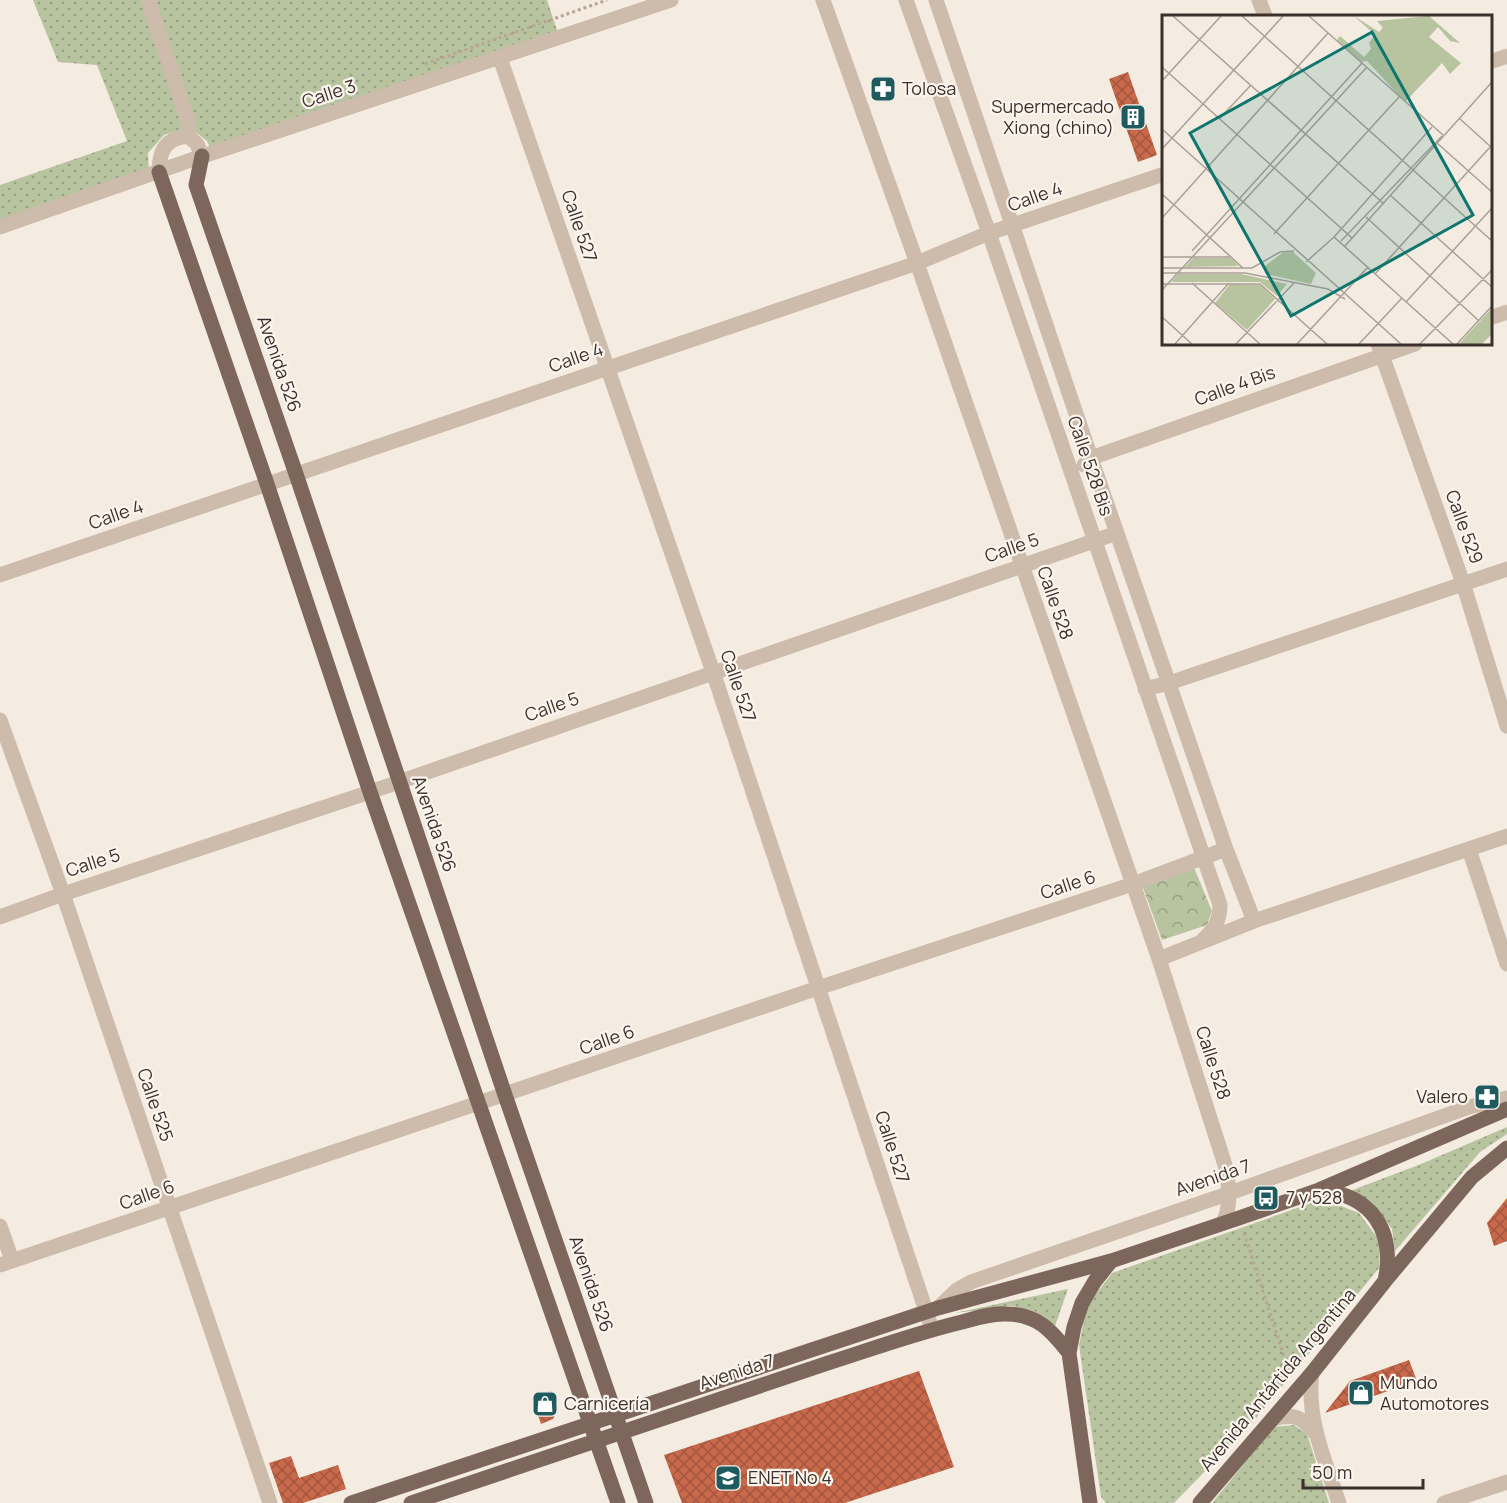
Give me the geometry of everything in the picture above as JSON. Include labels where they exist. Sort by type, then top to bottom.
[{"type":"main road","name":"Avenida 526","points":[[202,156],[196,185],[646,1503]]},
{"type":"main road","points":[[159,172],[370,792],[618,1503]]},
{"type":"main road","name":"Avenida 7","points":[[351,1503],[932,1310],[1112,1261],[1239,1218],[1319,1190],[1507,1109]]},
{"type":"main road","points":[[1385,1281],[1472,1177],[1507,1148]]},
{"type":"main road","points":[[1319,1190],[1337,1192],[1355,1199],[1370,1211],[1381,1226],[1387,1243],[1389,1262],[1385,1281]]},
{"type":"main road","points":[[1091,1502],[1069,1353],[1082,1303],[1095,1281],[1112,1261]]},
{"type":"main road","name":"Avenida Antártida Argentina","points":[[1200,1503],[1312,1373],[1385,1281]]},
{"type":"main road","name":"Avenida 7","points":[[411,1503],[932,1329],[989,1315],[1023,1316],[1038,1322],[1050,1329],[1069,1353]]},
{"type":"street","points":[[148,0],[189,124],[188,136]]},
{"type":"street","name":"Calle 3","points":[[0,227],[202,156],[671,0]]},
{"type":"street","name":"Calle 528","points":[[823,0],[1159,959],[1225,1165],[1230,1193],[1223,1223]]},
{"type":"street","name":"Calle 528 Bis","points":[[906,0],[1073,475],[1220,905],[1220,917],[1216,927],[1201,942]]},
{"type":"street","name":"Calle 528 Bis","points":[[936,0],[1226,849],[1254,921]]},
{"type":"street","points":[[1259,0],[1265,15]]},
{"type":"street","points":[[1492,62],[1507,56]]},
{"type":"street","name":"Calle 527","points":[[500,58],[713,672],[818,988],[932,1310],[932,1329]]},
{"type":"street","points":[[188,136],[197,144],[202,156]]},
{"type":"street","points":[[159,172],[159,159],[164,147],[175,138],[188,136]]},
{"type":"street","name":"Calle 4","points":[[0,574],[917,263],[989,233],[1162,175]]},
{"type":"street","points":[[1492,318],[1507,312]]},
{"type":"street","name":"Calle 4 Bis","points":[[1073,475],[1091,458],[1380,349],[1408,345]]},
{"type":"street","name":"Calle 529","points":[[1380,349],[1463,583],[1507,726]]},
{"type":"street","name":"Calle 5","points":[[0,917],[370,792],[1117,533]]},
{"type":"street","points":[[1145,689],[1169,683],[1507,568]]},
{"type":"street","name":"Calle 525","points":[[0,720],[63,894],[270,1503]]},
{"type":"street","points":[[1159,959],[1254,921],[1507,836]]},
{"type":"street","name":"Calle 6","points":[[6,1263],[1132,884],[1226,849]]},
{"type":"street","points":[[1469,849],[1507,964]]},
{"type":"street","name":"Avenida 7","points":[[932,1310],[971,1282],[1230,1193],[1469,1107],[1507,1098]]},
{"type":"street","points":[[0,1226],[6,1263]]},
{"type":"street","points":[[1312,1373],[1311,1398],[1316,1434],[1338,1503]]},
{"type":"street","points":[[1273,1419],[1296,1416],[1316,1434]]},
{"type":"street","points":[[1444,1503],[1507,1482]]},
{"type":"path","points":[[1239,1218],[1295,1392]]},
{"type":"green space","points":[[33,0],[547,0],[559,36],[212,153],[207,141],[189,127],[164,135],[148,153],[149,175],[0,224],[0,185],[127,141],[97,65],[58,62]]},
{"type":"green space","points":[[1193,865],[1212,911],[1207,925],[1162,940],[1142,885]]},
{"type":"green space","points":[[1507,1127],[1507,1134],[1480,1152],[1395,1251],[1392,1229],[1372,1202],[1350,1191],[1421,1164]]},
{"type":"green space","points":[[1323,1199],[1359,1213],[1379,1240],[1379,1268],[1253,1422],[1174,1503],[1106,1503],[1101,1497],[1079,1345],[1087,1306],[1112,1273]]},
{"type":"green space","points":[[1068,1289],[1055,1326],[1034,1311],[1012,1306],[955,1313]]},
{"type":"green space","points":[[1294,1425],[1307,1434],[1329,1503],[1212,1503],[1274,1427]]},
{"type":"building","name":"Supermercado Xiong (chino)","points":[[1128,72],[1157,155],[1138,162],[1109,79]]},
{"type":"building","points":[[1507,1198],[1507,1241],[1494,1246],[1487,1223]]},
{"type":"building","name":"Mundo Automotores","points":[[1409,1360],[1417,1381],[1325,1413],[1350,1381]]},
{"type":"building","points":[[919,1371],[954,1467],[845,1503],[682,1503],[664,1455]]},
{"type":"building","name":"Carnicería","points":[[552,1391],[558,1409],[553,1419],[541,1424],[532,1398]]},
{"type":"building","points":[[291,1456],[299,1478],[338,1465],[346,1489],[303,1503],[283,1503],[269,1463]]},
{"type":"place","name":"Tolosa","points":[[883,89]]},
{"type":"place","name":"Supermercado Xiong (chino)","points":[[1133,117]]},
{"type":"place","name":"Valero","points":[[1487,1097]]},
{"type":"place","name":"7 y 528","points":[[1266,1198]]},
{"type":"place","name":"Mundo Automotores","points":[[1361,1393]]},
{"type":"place","name":"Carnicería","points":[[545,1404]]},
{"type":"place","name":"ENET No 4","points":[[728,1478]]}]
